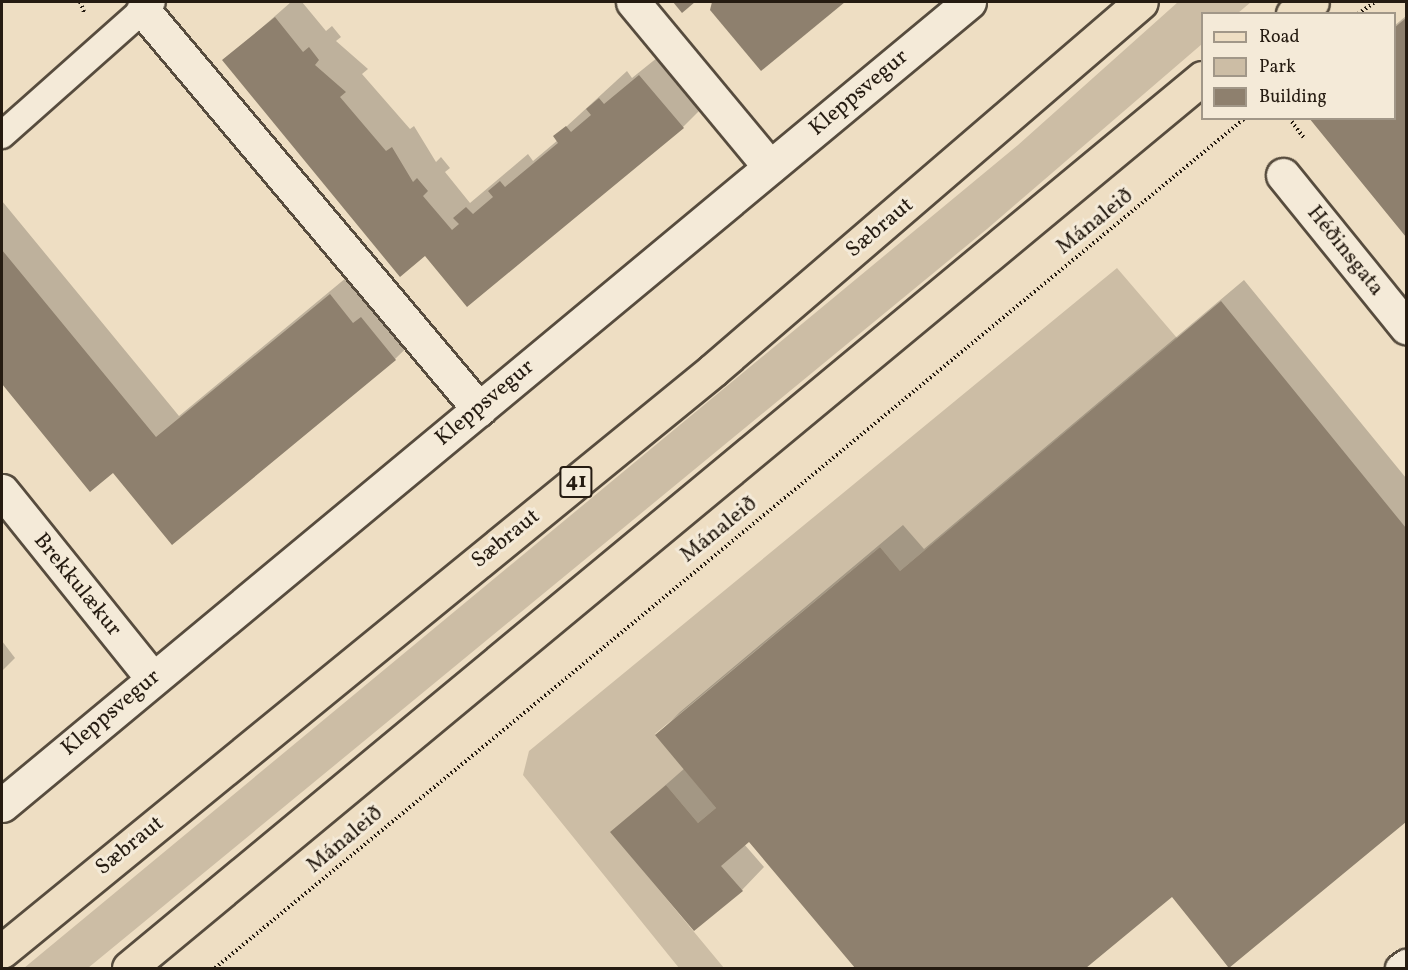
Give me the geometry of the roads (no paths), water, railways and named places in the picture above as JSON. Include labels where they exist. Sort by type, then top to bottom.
[{"type":"main road","name":"Sæbraut","points":[[2,951],[722,362],[1141,2]]},
{"type":"main road","points":[[1296,12],[1312,2]]},
{"type":"main road","points":[[129,969],[1201,80]]},
{"type":"street","points":[[633,2],[770,166]]},
{"type":"street","name":"Kleppsvegur","points":[[2,805],[969,2]]},
{"type":"street","points":[[148,6],[479,409]]},
{"type":"street","name":"Héðinsgata","points":[[1283,175],[1407,327]]},
{"type":"street","name":"Brekkulækur","points":[[2,491],[153,679]]},
{"type":"lane","points":[[2,135],[148,6]]},
{"type":"lane","points":[[1399,969],[1407,963]]}]
